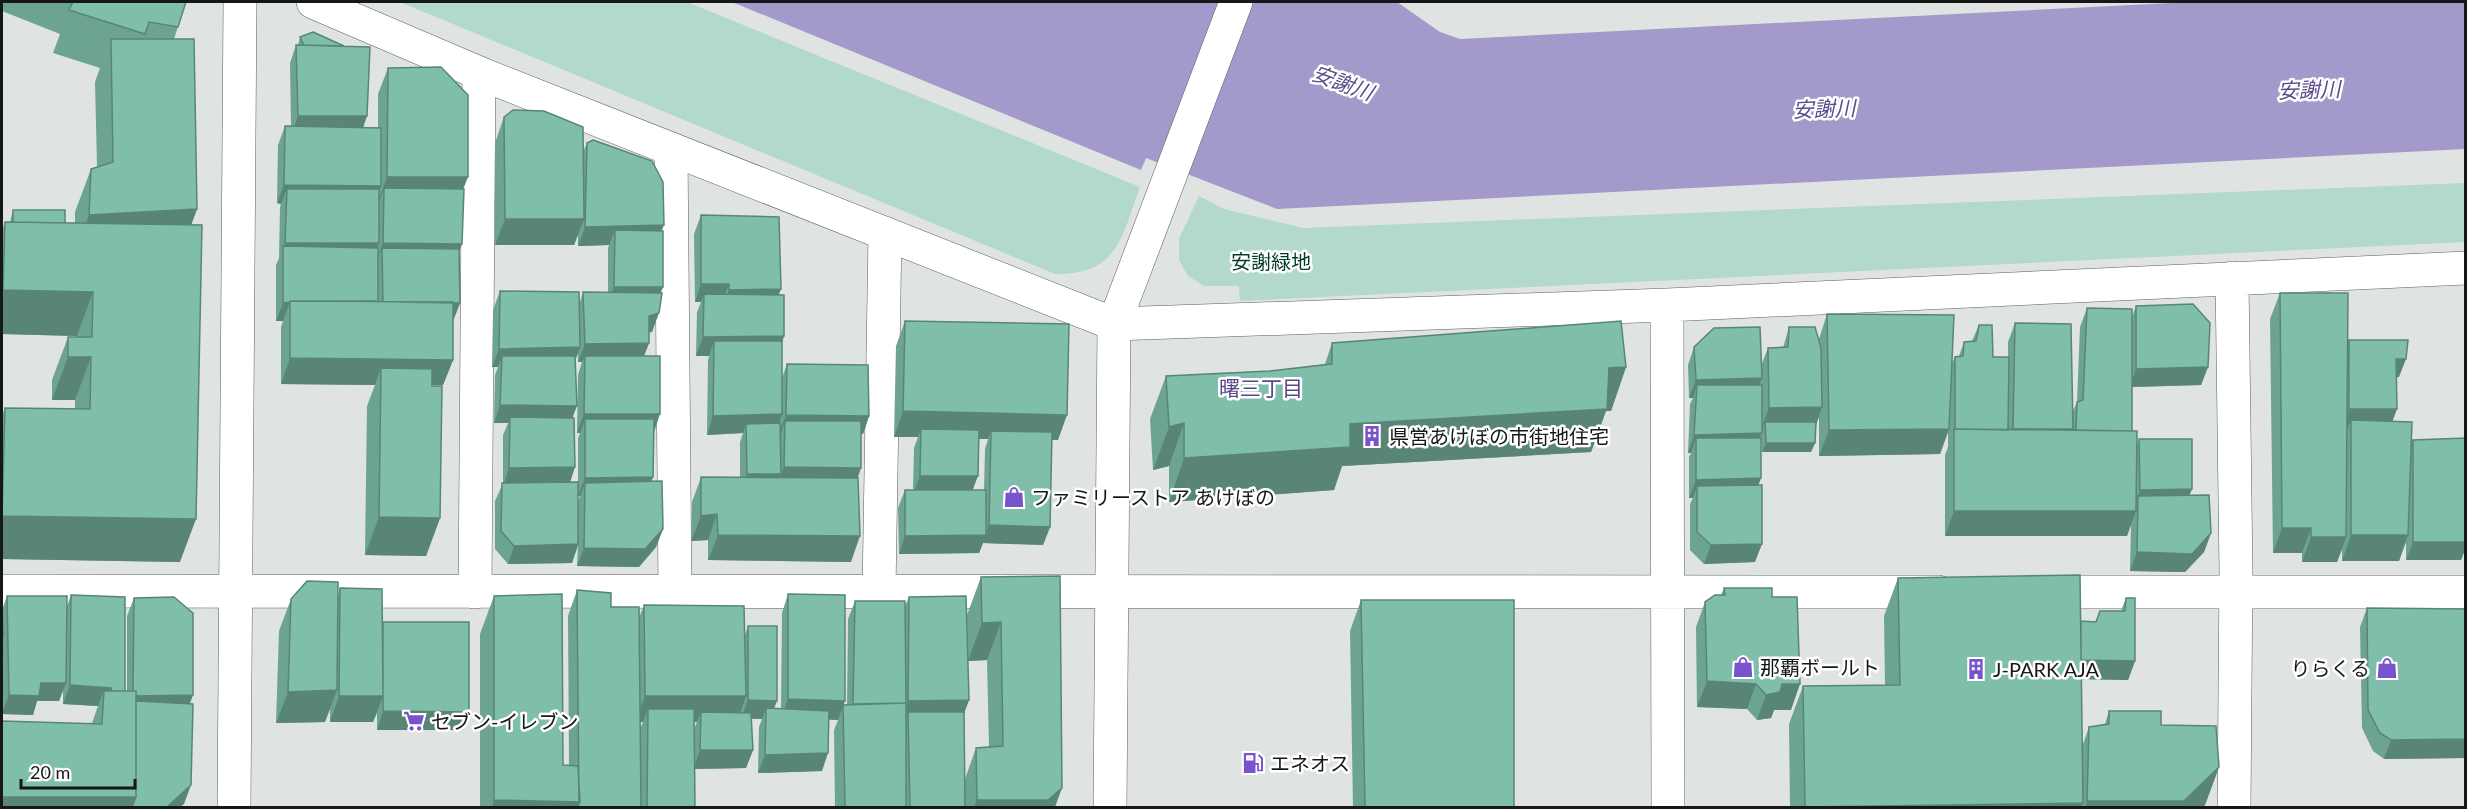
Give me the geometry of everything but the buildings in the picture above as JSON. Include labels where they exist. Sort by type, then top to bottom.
[{"type":"street","points":[[234,807],[240,2]]},
{"type":"street","points":[[313,2],[479,73],[1114,324],[1667,305],[2466,268]]},
{"type":"street","points":[[1110,807],[1114,324],[1236,2]]},
{"type":"street","points":[[475,592],[479,73]]},
{"type":"street","points":[[671,148],[675,591]]},
{"type":"street","points":[[879,591],[885,234]]},
{"type":"street","points":[[2232,278],[2236,592],[2234,807]]},
{"type":"street","points":[[1667,305],[1668,807]]},
{"type":"street","points":[[2,591],[1972,592]]},
{"type":"street","points":[[2008,592],[2466,592]]},
{"type":"green space","points":[[400,2],[687,2],[1140,187],[1122,237],[1105,260],[1093,268],[1055,274]]},
{"type":"green space","name":"安謝緑地","points":[[2465,183],[2465,242],[1240,301],[1239,286],[1204,286],[1188,276],[1179,260],[1179,239],[1199,196],[1224,209],[1303,228]]},
{"type":"water","name":"安謝川","points":[[732,2],[1397,2],[1440,32],[1460,39],[2191,2],[2465,2],[2465,149],[1277,209],[1146,158],[1141,170]]},
{"type":"place","name":"県営あけぼの市街地住宅","points":[[1372,436]]},
{"type":"place","name":"ファミリーストア あけぼの","points":[[1014,497]]},
{"type":"place","name":"那覇ボールト","points":[[1743,667]]},
{"type":"place","name":"りらくる","points":[[2387,668]]},
{"type":"place","name":"J-PARK AJA","points":[[1976,669]]},
{"type":"place","name":"セブン-イレブン","points":[[414,721]]},
{"type":"place","name":"エネオス","points":[[1253,763]]},
{"type":"district","name":"曙三丁目","points":[[1261,387]]}]
